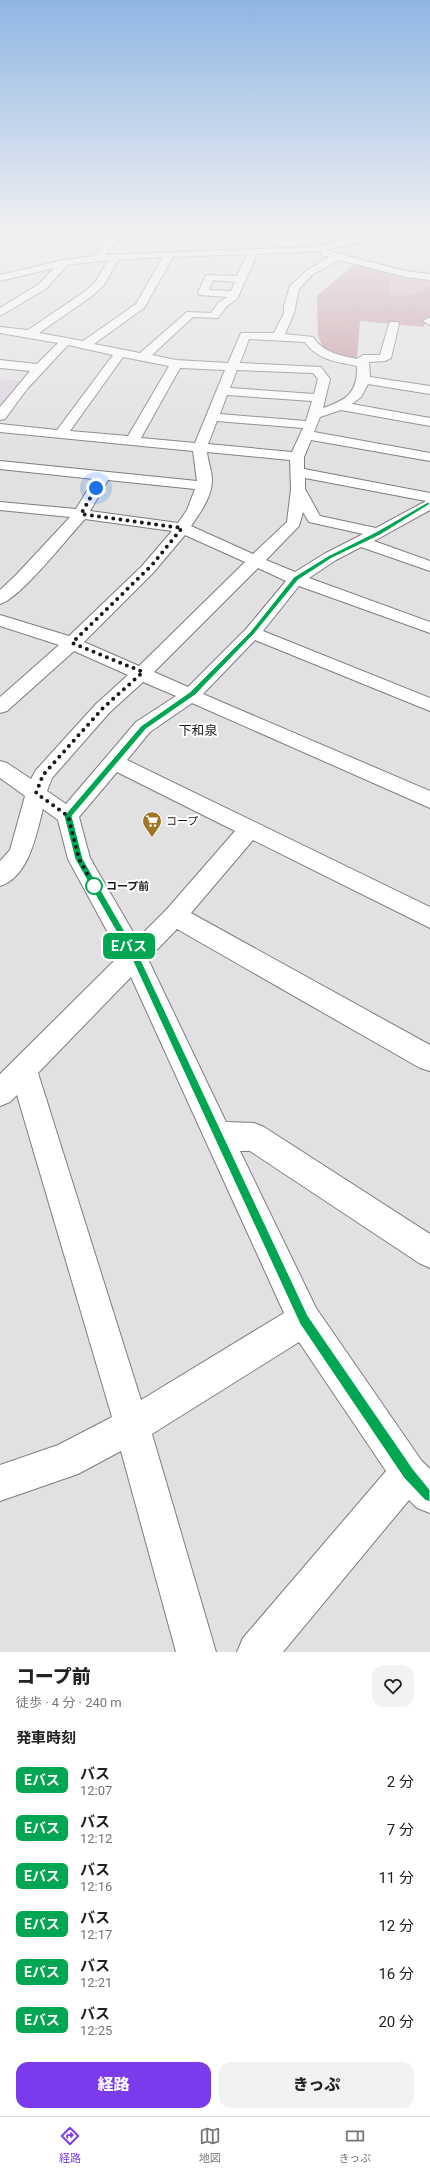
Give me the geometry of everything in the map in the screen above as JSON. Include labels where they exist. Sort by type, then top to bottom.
[{"type":"street","points":[[30,334],[62,312]]},
{"type":"street","points":[[85,345],[131,312]]},
{"type":"street","points":[[143,357],[191,314],[214,316],[217,312]]},
{"type":"street","points":[[278,337],[289,312]]},
{"type":"street","points":[[310,425],[351,400],[361,389],[364,380],[363,359],[385,358],[394,324]]},
{"type":"street","points":[[0,330],[30,334],[176,364],[317,370],[321,368],[321,353]]},
{"type":"street","points":[[0,707],[72,643],[152,565],[193,514],[204,486],[199,454],[200,447],[245,335],[309,339],[314,348],[329,357],[363,363]]},
{"type":"street","points":[[0,416],[39,368],[66,341]]},
{"type":"street","points":[[61,434],[120,353]]},
{"type":"street","points":[[0,364],[39,368]]},
{"type":"street","points":[[132,441],[176,364]]},
{"type":"street","points":[[0,877],[20,853],[36,793],[43,775],[103,708],[143,672],[294,523],[298,472],[324,379],[317,370]]},
{"type":"street","points":[[364,380],[430,390]]},
{"type":"street","points":[[223,391],[318,398]]},
{"type":"street","points":[[340,406],[430,422]]},
{"type":"street","points":[[212,417],[310,425],[430,457]]},
{"type":"street","points":[[0,428],[200,447],[429,504]]},
{"type":"street","points":[[0,465],[204,486]]},
{"type":"street","points":[[298,472],[314,519],[378,533]]},
{"type":"street","points":[[0,599],[22,579],[81,514],[104,476]]},
{"type":"street","points":[[68,816],[143,727],[192,694],[252,633],[296,579],[330,557],[378,533],[429,504]]},
{"type":"street","points":[[0,506],[81,514],[182,528],[296,579],[430,628]]},
{"type":"street","points":[[361,542],[430,566]]},
{"type":"street","points":[[0,620],[72,643],[143,672],[430,800]]},
{"type":"street","points":[[252,633],[430,706]]},
{"type":"street","points":[[114,762],[430,918]]},
{"type":"street","points":[[0,768],[68,816],[79,859],[135,958],[220,1136],[304,1320],[419,1484],[257,1652]]},
{"type":"street","points":[[0,1093],[135,958],[250,829]]},
{"type":"street","points":[[174,916],[430,1059]]},
{"type":"street","points":[[23,1070],[132,1426],[196,1652]]},
{"type":"street","points":[[220,1136],[254,1137],[430,1252]]},
{"type":"street","points":[[0,1483],[65,1461],[132,1426],[304,1320]]},
{"type":"path","points":[[342,359],[345,347],[344,335],[348,330],[348,324],[352,312]]},
{"type":"path","points":[[386,312],[387,316],[394,324]]},
{"type":"shaded area","points":[[317,312],[430,312],[430,318],[423,327],[360,321],[357,358],[326,354],[318,336]]},
{"type":"shaded area","points":[[0,379],[21,381],[0,408]]},
{"type":"bus line","name":"Eバス","points":[[430,504],[378,533],[330,557],[296,579],[252,633],[192,694],[143,727],[68,816],[79,859],[135,958],[220,1136],[304,1320],[408,1473],[430,1495]]},
{"type":"place","name":"コープ","points":[[152,838]]},
{"type":"place","name":"コープ前","points":[[94,886]]},
{"type":"district","name":"下和泉","points":[[198,730]]},
{"type":"route","points":[[94,886],[79,859],[68,816],[36,793],[43,775],[103,708],[143,672],[72,643],[152,565],[182,528],[81,514],[96,488]]}]
